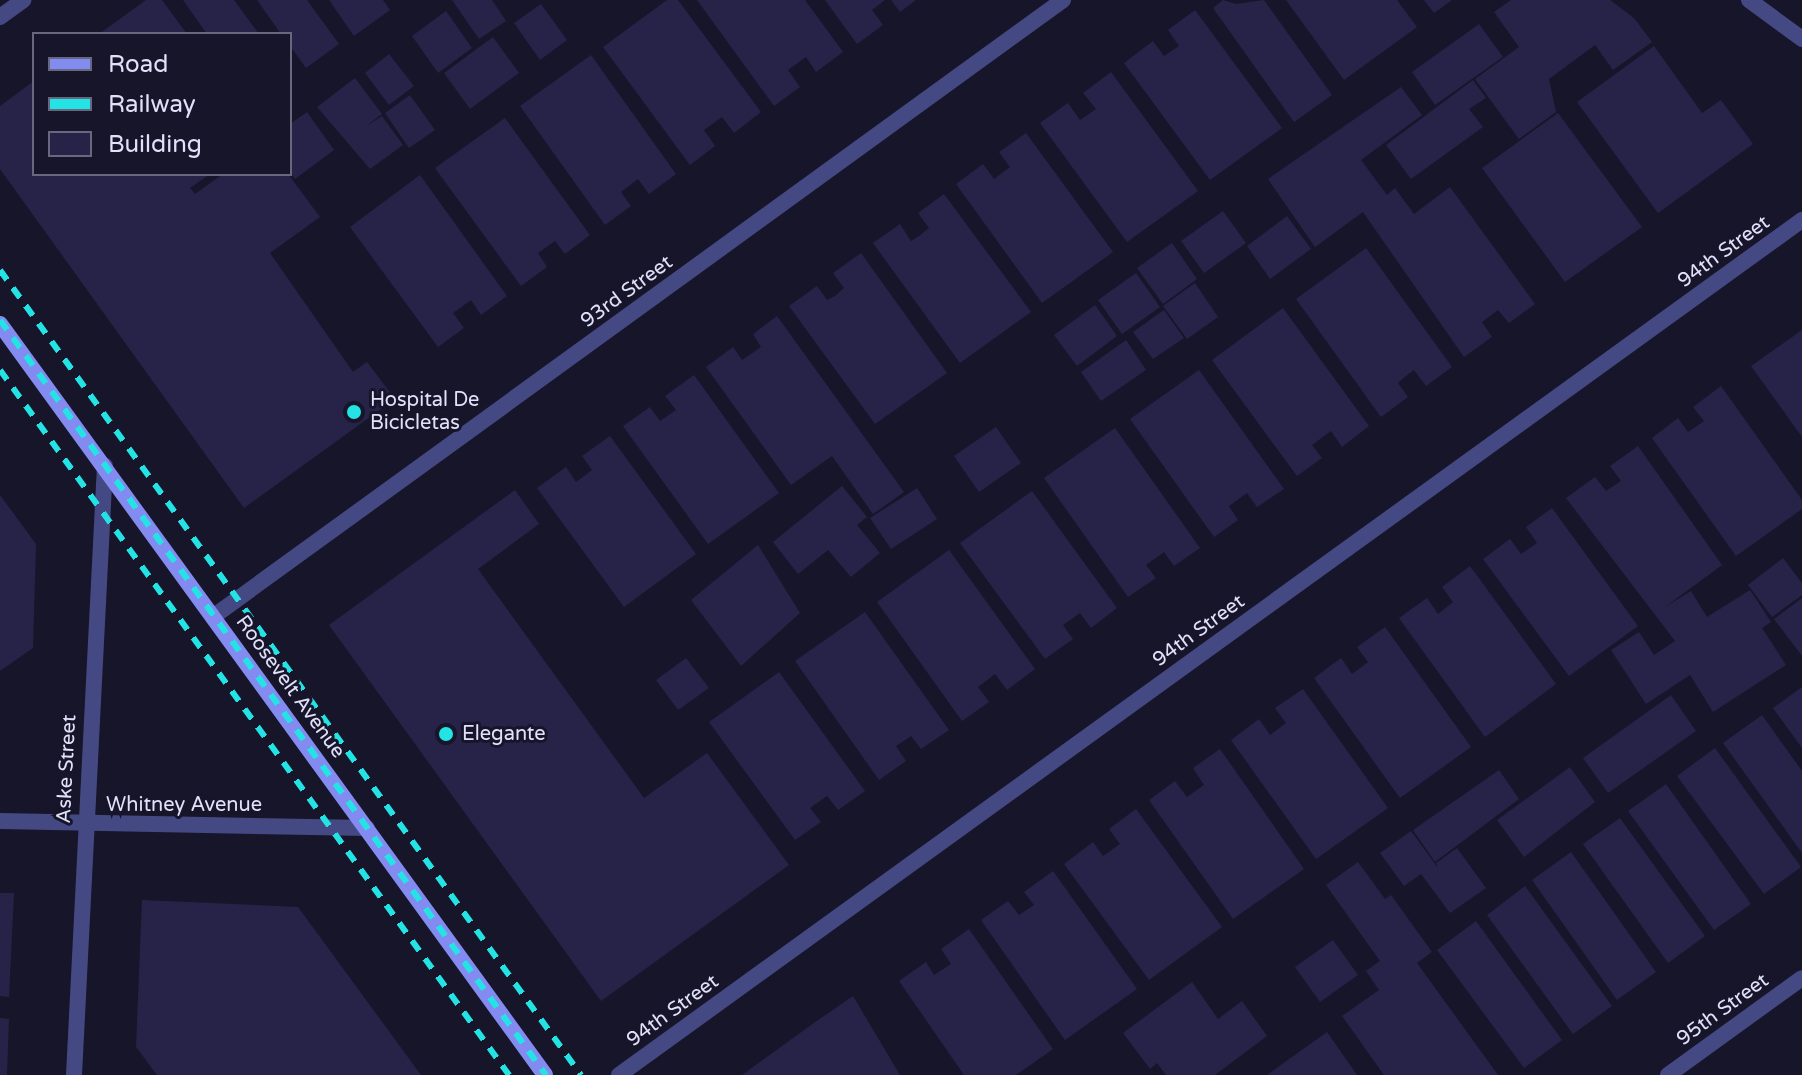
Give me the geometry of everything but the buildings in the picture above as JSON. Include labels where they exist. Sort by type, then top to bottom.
[{"type":"main road","name":"Roosevelt Avenue","points":[[0,324],[545,1075]]},
{"type":"street","points":[[0,17],[23,0]]},
{"type":"street","name":"93rd Street","points":[[214,616],[1063,0]]},
{"type":"street","points":[[1749,0],[1802,39]]},
{"type":"street","name":"94th Street","points":[[619,1075],[1802,220]]},
{"type":"street","name":"Aske Street","points":[[74,1075],[83,824],[105,466]]},
{"type":"street","name":"Whitney Avenue","points":[[0,821],[367,828]]},
{"type":"street","name":"95th Street","points":[[1668,1075],[1802,978]]},
{"type":"railway","points":[[0,270],[581,1075]]},
{"type":"railway","points":[[0,320],[546,1075]]},
{"type":"railway","points":[[0,370],[509,1075]]},
{"type":"place","name":"Hospital De Bicicletas","points":[[354,412]]},
{"type":"place","name":"Elegante","points":[[446,734]]}]
